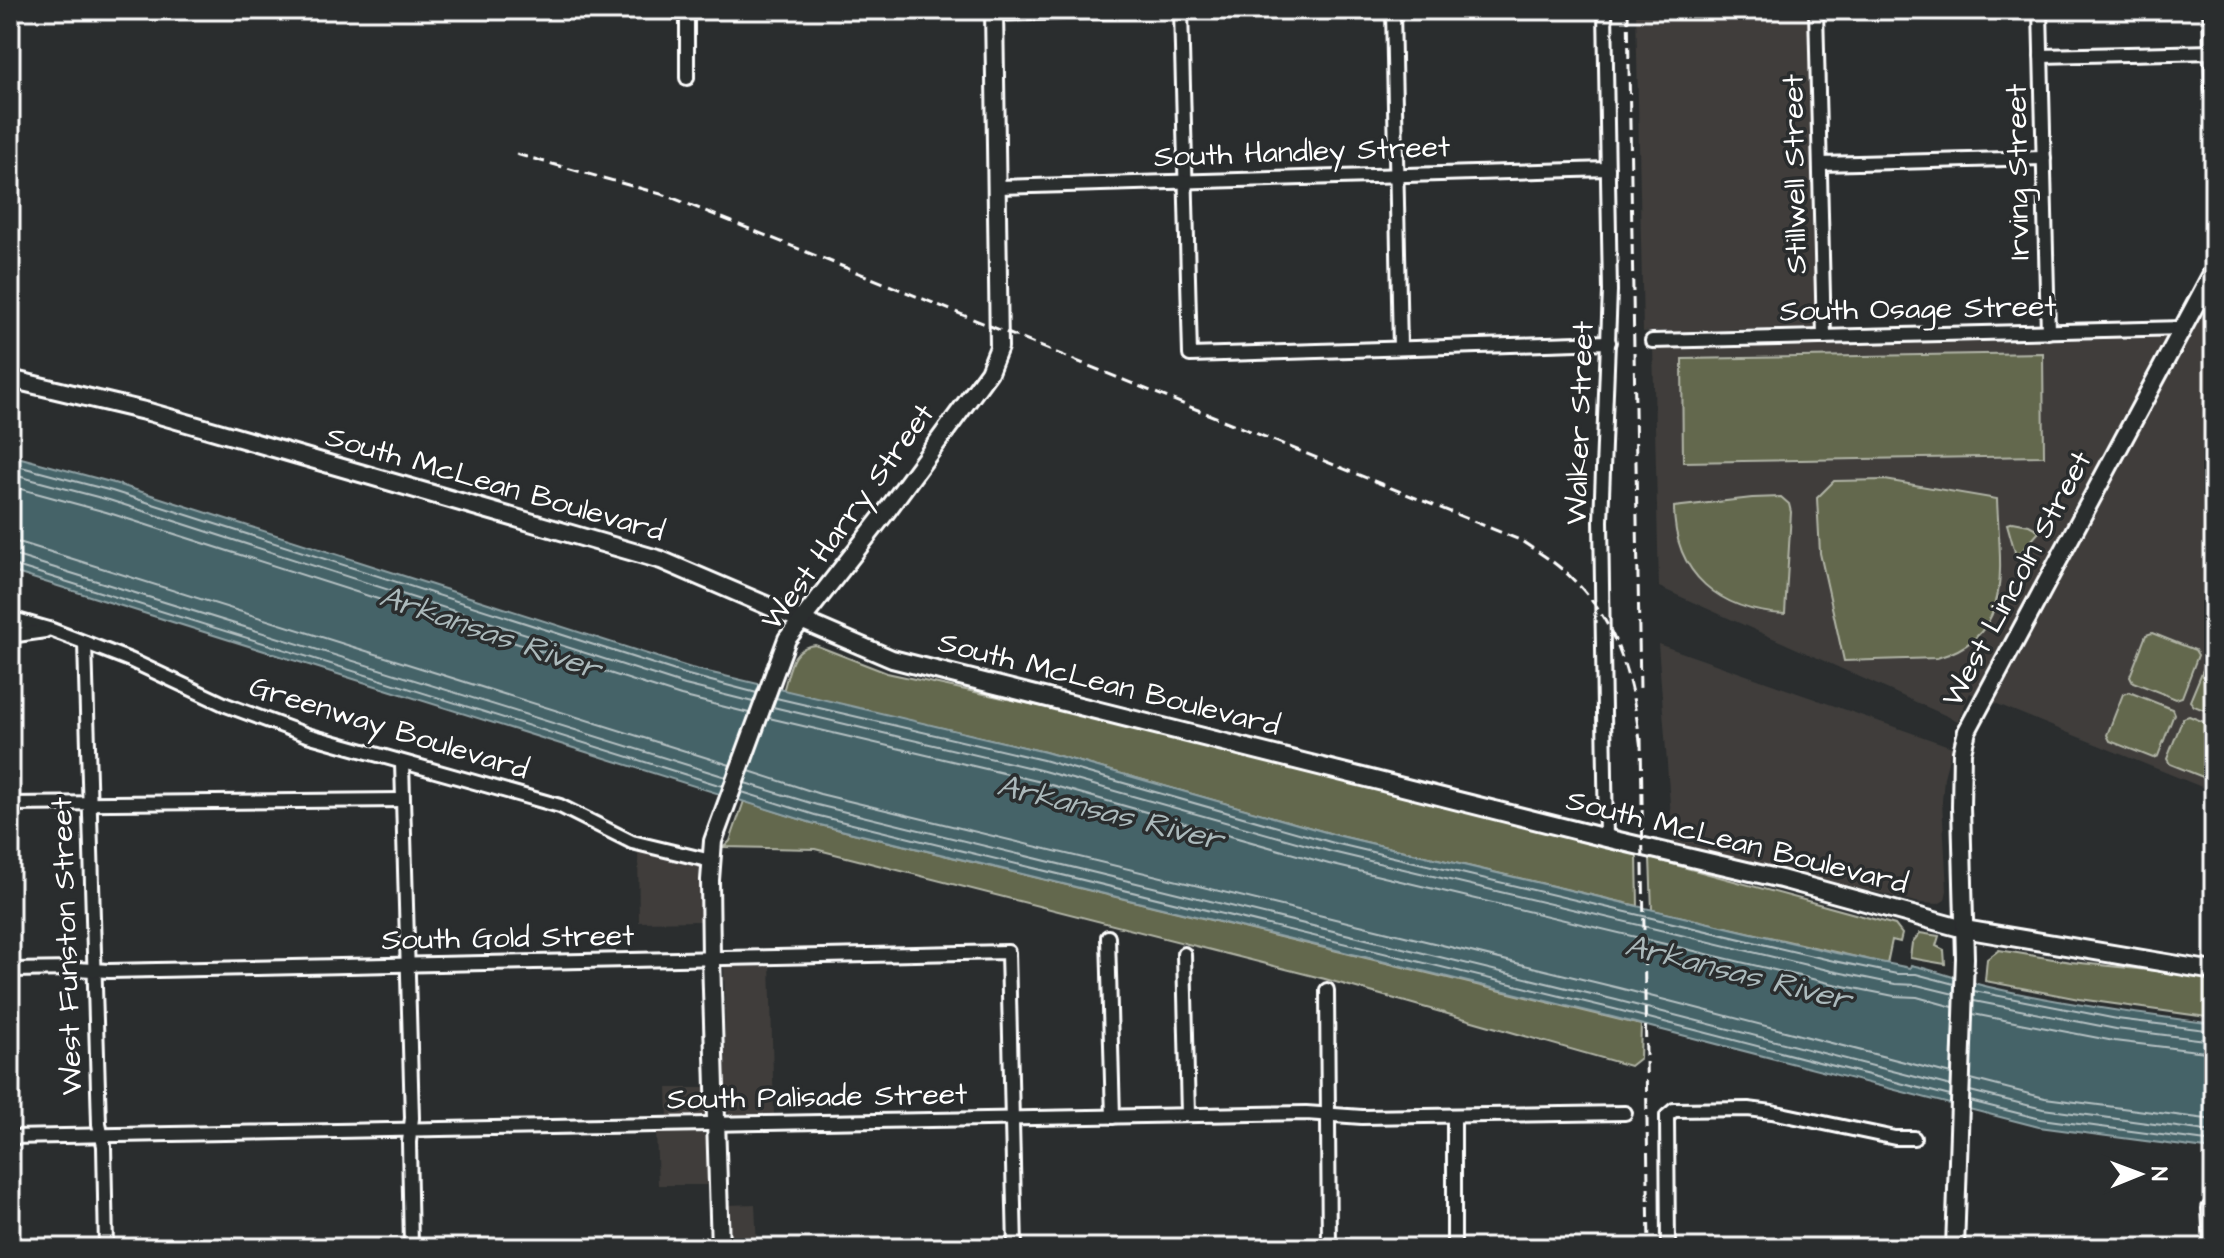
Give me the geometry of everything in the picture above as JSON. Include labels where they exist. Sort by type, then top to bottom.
[{"type":"street","points":[[687,10],[687,78]]},
{"type":"street","points":[[994,12],[1134,10]]},
{"type":"street","points":[[1181,10],[1190,355],[1609,342]]},
{"type":"street","points":[[1393,10],[1400,348]]},
{"type":"street","name":"Walker Street","points":[[1605,10],[1609,342],[1601,521],[1606,838]]},
{"type":"street","name":"Stillwell Street","points":[[1816,10],[1824,337]]},
{"type":"street","name":"Irving Street","points":[[2040,10],[2048,332]]},
{"type":"street","points":[[2212,10],[2214,88]]},
{"type":"street","name":"West Harry Street","points":[[720,1248],[711,958],[713,841],[787,639],[989,372],[999,347],[994,12]]},
{"type":"street","points":[[2041,56],[2214,52]]},
{"type":"street","points":[[1821,164],[2044,158]]},
{"type":"street","name":"South Handley Street","points":[[998,187],[1608,169]]},
{"type":"street","name":"West Lincoln Street","points":[[1955,1248],[1965,958],[1961,793],[1962,752],[1967,731],[2184,328],[2208,294],[2214,270]]},
{"type":"street","name":"South Osage Street","points":[[1652,341],[2184,328]]},
{"type":"street","name":"South McLean Boulevard","points":[[10,379],[149,412],[661,560],[892,659],[1781,879],[1964,929],[2214,971]]},
{"type":"street","name":"Greenway Boulevard","points":[[10,618],[52,630],[130,660],[226,705],[293,730],[560,806],[632,842],[711,861]]},
{"type":"street","points":[[10,636],[52,630]]},
{"type":"street","name":"West Funston Street","points":[[85,643],[93,970],[99,1124],[104,1146],[106,1248]]},
{"type":"street","points":[[402,763],[411,1248]]},
{"type":"street","points":[[10,804],[403,800]]},
{"type":"street","points":[[1108,937],[1113,1117]]},
{"type":"street","name":"South Gold Street","points":[[10,970],[408,966],[1008,952],[1012,1119]]},
{"type":"street","points":[[1184,954],[1188,1115]]},
{"type":"street","points":[[1327,990],[1329,1248]]},
{"type":"street","points":[[1668,1248],[1667,1116],[1674,1110],[1748,1109],[1895,1138],[1914,1138]]},
{"type":"street","name":"South Palisade Street","points":[[10,1137],[1306,1113],[1362,1117],[1625,1113]]},
{"type":"street","points":[[1454,1116],[1454,1248]]},
{"type":"street","points":[[1012,1119],[1015,1248]]},
{"type":"street","points":[[2209,1208],[2211,1248]]},
{"type":"shaded area","points":[[1636,10],[1810,10],[1817,323],[1814,328],[1643,332]]},
{"type":"shaded area","points":[[2214,305],[2214,792],[1970,693],[1958,721],[1659,587],[1653,348],[2192,333],[2205,311]]},
{"type":"shaded area","points":[[1658,644],[1952,747],[1944,777],[1942,802],[1945,900],[1938,904],[1920,903],[1673,844]]},
{"type":"shaded area","points":[[638,849],[694,863],[699,867],[701,921],[639,922]]},
{"type":"shaded area","points":[[770,961],[774,1116],[734,1117],[726,1112],[724,968],[725,964]]},
{"type":"shaded area","points":[[667,1088],[705,1088],[706,1115],[668,1118]]},
{"type":"shaded area","points":[[702,1131],[707,1139],[709,1185],[658,1185],[656,1132]]},
{"type":"shaded area","points":[[755,1204],[757,1248],[729,1248],[728,1205]]},
{"type":"green space","points":[[2043,353],[2044,456],[1683,462],[1682,359]]},
{"type":"green space","points":[[1885,480],[1997,499],[2000,548],[1998,594],[1992,615],[1980,633],[1963,647],[1937,658],[1844,661],[1820,553],[1817,498],[1834,481]]},
{"type":"green space","points":[[1781,497],[1789,504],[1791,512],[1785,614],[1740,606],[1705,585],[1682,552],[1674,507]]},
{"type":"green space","points":[[2013,522],[2040,531],[2018,557],[2014,556],[2007,524]]},
{"type":"green space","points":[[2152,633],[2195,650],[2198,655],[2182,697],[2176,699],[2133,682],[2130,676],[2146,635]]},
{"type":"green space","points":[[815,645],[887,673],[1071,710],[1637,855],[1638,906],[1336,835],[1045,752],[783,691],[796,655],[800,650]]},
{"type":"green space","points":[[2214,658],[2214,714],[2194,706],[2190,701],[2207,660]]},
{"type":"green space","points":[[2129,692],[2172,709],[2174,714],[2158,756],[2153,758],[2110,741],[2107,735],[2123,694]]},
{"type":"green space","points":[[2189,716],[2214,726],[2213,781],[2170,764],[2167,759],[2183,718]]},
{"type":"green space","points":[[744,801],[812,823],[1641,1025],[1640,1058],[1630,1066],[1325,979],[815,849],[724,847],[730,841]]},
{"type":"green space","points":[[1650,858],[1895,925],[1902,934],[1900,942],[1892,940],[1887,964],[1652,910]]},
{"type":"green space","points":[[1920,933],[1939,936],[1936,946],[1944,950],[1945,964],[1910,958],[1912,943]]},
{"type":"green space","points":[[1999,950],[2071,962],[2214,977],[2214,1018],[2079,999],[1985,981],[1987,959]]},
{"type":"water","name":"Arkansas River","points":[[10,455],[114,483],[691,668],[1045,752],[1336,835],[1836,953],[1910,968],[1911,965],[1979,985],[2101,1008],[2214,1024],[2214,1150],[2039,1127],[1612,1017],[812,823],[10,571]]},
{"type":"railway","points":[[1628,10],[1640,690]]},
{"type":"railway","points":[[516,154],[668,196],[1520,540],[1560,568],[1599,610],[1611,631],[1628,676],[1641,749]]},
{"type":"railway","points":[[1641,738],[1649,1248]]}]
